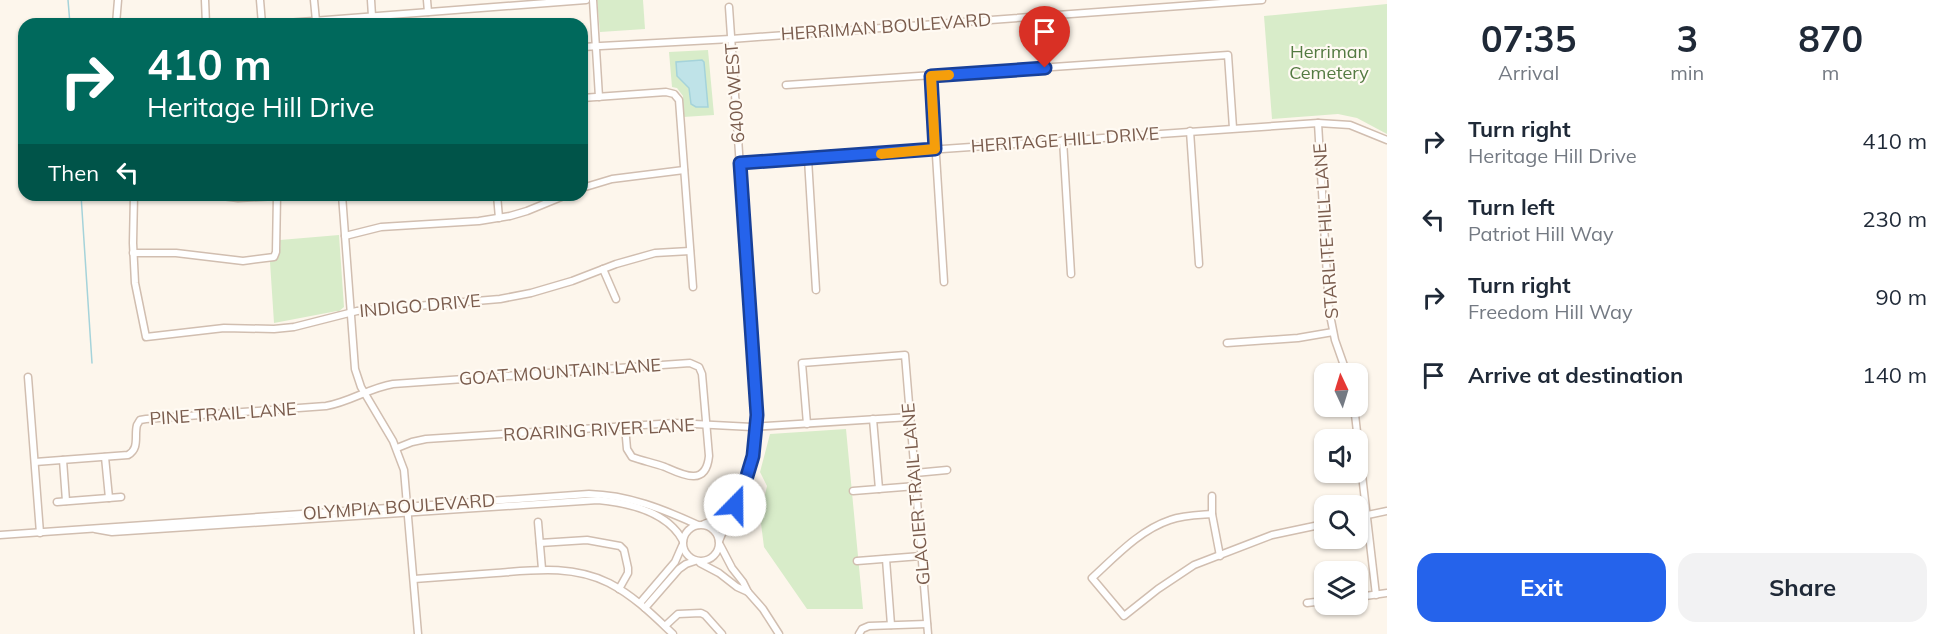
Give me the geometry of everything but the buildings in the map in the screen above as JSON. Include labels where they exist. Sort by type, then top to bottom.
[{"type":"street","points":[[116,18],[118,0]]},
{"type":"street","points":[[204,0],[206,18]]},
{"type":"street","points":[[260,0],[262,18]]},
{"type":"street","points":[[314,0],[316,18]]},
{"type":"street","points":[[371,0],[372,16]]},
{"type":"street","points":[[427,0],[428,12]]},
{"type":"street","points":[[482,0],[483,8]]},
{"type":"street","points":[[350,18],[586,0]]},
{"type":"street","points":[[593,0],[599,96]]},
{"type":"street","name":"HERRIMAN BOULEVARD","points":[[588,46],[731,39],[1262,0]]},
{"type":"street","name":"6400 WEST","points":[[719,541],[750,467],[757,427],[729,7]]},
{"type":"street","points":[[786,85],[1228,55],[1233,128]]},
{"type":"street","points":[[931,76],[944,282]]},
{"type":"street","points":[[588,97],[666,92],[674,94],[679,100],[693,287]]},
{"type":"street","name":"HERITAGE HILL DRIVE","points":[[740,163],[1318,123],[1350,125],[1387,140]]},
{"type":"street","name":"STARLITE HILL LANE","points":[[1318,123],[1327,276],[1333,332],[1343,363]]},
{"type":"street","points":[[1190,131],[1199,264]]},
{"type":"street","points":[[1063,140],[1071,274]]},
{"type":"street","points":[[808,159],[816,290]]},
{"type":"street","points":[[588,186],[612,179],[684,170]]},
{"type":"street","points":[[134,201],[133,253],[176,253],[235,261],[274,257],[277,201]]},
{"type":"street","points":[[342,201],[355,369],[364,393],[397,448],[404,470],[418,634]]},
{"type":"street","points":[[498,201],[499,218]]},
{"type":"street","points":[[345,236],[381,227],[499,218],[527,212],[552,201]]},
{"type":"street","name":"INDIGO DRIVE","points":[[133,253],[135,283],[146,337],[224,328],[294,327],[351,313],[500,299],[572,281],[655,253],[690,251]]},
{"type":"street","points":[[603,269],[616,299]]},
{"type":"street","points":[[1227,343],[1298,338],[1333,332]]},
{"type":"street","name":"GLACIER TRAIL LANE","points":[[807,424],[802,363],[905,355],[928,634]]},
{"type":"street","name":"GOAT MOUNTAIN LANE","points":[[364,393],[393,384],[692,363],[699,367],[702,372],[708,462],[701,473],[692,477],[685,476],[631,456],[627,449],[625,426]]},
{"type":"street","points":[[28,377],[40,533]]},
{"type":"street","name":"PINE TRAIL LANE","points":[[35,462],[126,455],[136,446],[136,427],[143,419],[326,406],[347,401],[364,393]]},
{"type":"street","name":"ROARING RIVER LANE","points":[[397,448],[426,439],[625,426],[681,423],[757,427],[910,417]]},
{"type":"street","points":[[1355,417],[1364,495]]},
{"type":"street","points":[[873,419],[879,489]]},
{"type":"street","points":[[105,457],[109,498]]},
{"type":"street","points":[[63,460],[66,501]]},
{"type":"street","points":[[915,473],[947,470]]},
{"type":"street","points":[[853,491],[916,486]]},
{"type":"street","name":"OLYMPIA BOULEVARD","points":[[408,509],[599,495],[639,502],[700,525]]},
{"type":"street","points":[[1212,496],[1212,514],[1220,556]]},
{"type":"street","points":[[57,502],[121,497]]},
{"type":"street","name":"OLYMPIA BOULEVARD","points":[[0,536],[112,526],[588,500],[633,506],[657,516],[673,526],[682,543]]},
{"type":"street","name":"6400 WEST","points":[[700,525],[716,519],[727,506],[737,500]]},
{"type":"street","points":[[1368,515],[1387,511]]},
{"type":"street","points":[[1212,514],[1173,519],[1158,524],[1124,549],[1092,578],[1124,616],[1158,589],[1194,566],[1272,535],[1314,526]]},
{"type":"street","points":[[538,522],[542,569]]},
{"type":"street","points":[[643,606],[675,562],[687,531],[700,525],[708,526],[714,531],[728,563],[779,634]]},
{"type":"street","points":[[1368,531],[1376,595]]},
{"type":"street","points":[[540,543],[587,540],[620,546],[624,550],[628,573],[619,588]]},
{"type":"street","points":[[643,606],[682,566],[712,558],[717,553],[719,541]]},
{"type":"street","points":[[682,543],[687,555],[748,592]]},
{"type":"street","points":[[857,561],[921,556]]},
{"type":"street","points":[[886,559],[891,625]]},
{"type":"street","points":[[414,579],[542,569],[561,569],[582,573],[619,588],[643,606],[673,634]]},
{"type":"street","points":[[1368,596],[1387,594]]},
{"type":"street","points":[[1307,603],[1314,602]]},
{"type":"street","points":[[665,626],[680,614],[700,613],[707,616],[722,634]]},
{"type":"street","points":[[859,634],[862,629],[869,626],[927,624]]},
{"type":"green space","points":[[597,0],[643,0],[645,29],[600,32]]},
{"type":"green space","name":"Herriman Cemetery","points":[[1387,4],[1387,134],[1357,118],[1338,114],[1272,119],[1264,16]]},
{"type":"green space","points":[[708,50],[714,115],[683,117],[683,96],[677,88],[672,87],[669,52]]},
{"type":"green space","points":[[339,235],[344,307],[338,312],[274,323],[270,262],[279,253],[280,240]]},
{"type":"green space","points":[[846,429],[863,609],[807,609],[764,547],[760,516],[767,486],[760,472],[770,434]]},
{"type":"water","points":[[702,60],[708,107],[696,107],[691,104],[689,88],[677,76],[676,62]]},
{"type":"waterway","points":[[68,0],[70,18]]},
{"type":"waterway","points":[[81,201],[92,363]]},
{"type":"slow traffic","points":[[881,154],[935,149],[931,76],[949,75]]},
{"type":"route","points":[[735,505],[753,456],[757,415],[740,163],[935,149],[931,76],[1045,68]]}]
